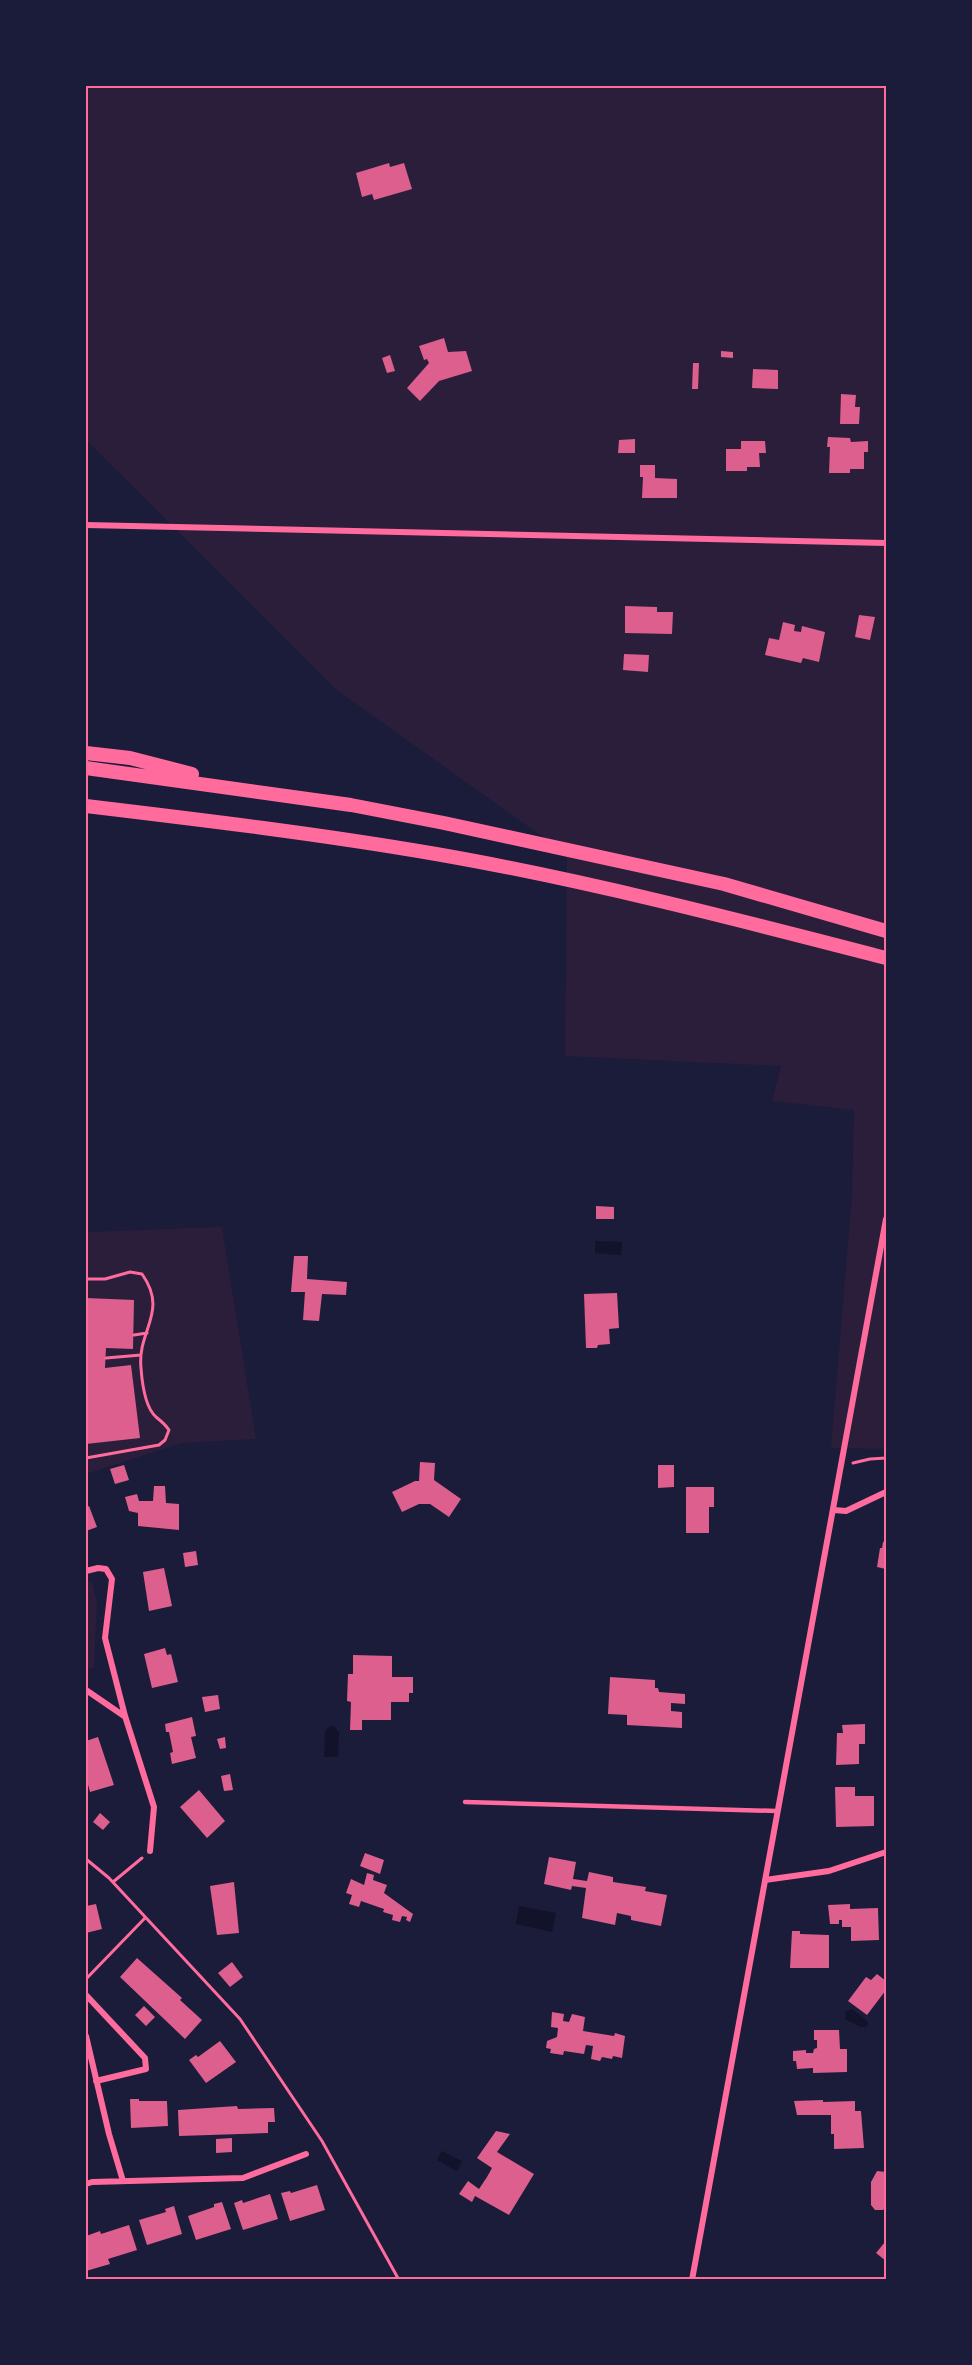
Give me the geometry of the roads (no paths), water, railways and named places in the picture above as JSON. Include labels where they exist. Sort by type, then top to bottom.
[{"type":"highway","points":[[86,753],[130,758],[258,790]]},
{"type":"highway","points":[[86,768],[258,790],[397,814],[724,884],[886,931]]},
{"type":"highway","points":[[86,806],[300,832],[438,854],[713,914],[886,958]]},
{"type":"highway","points":[[86,814],[160,814]]},
{"type":"street","points":[[86,525],[886,543]]},
{"type":"street","points":[[692,2280],[886,1219]]},
{"type":"street","points":[[834,1510],[846,1511],[886,1492]]},
{"type":"street","points":[[86,1571],[106,1569],[112,1578],[105,1638],[125,1716],[154,1807],[150,1851]]},
{"type":"street","points":[[86,1690],[125,1716]]},
{"type":"street","points":[[765,1880],[829,1870],[886,1852]]},
{"type":"street","points":[[86,1995],[145,2058],[146,2069],[96,2081]]},
{"type":"street","points":[[86,2036],[123,2181]]},
{"type":"street","points":[[86,2184],[243,2178],[306,2154]]},
{"type":"lane","points":[[465,1802],[777,1811]]}]
